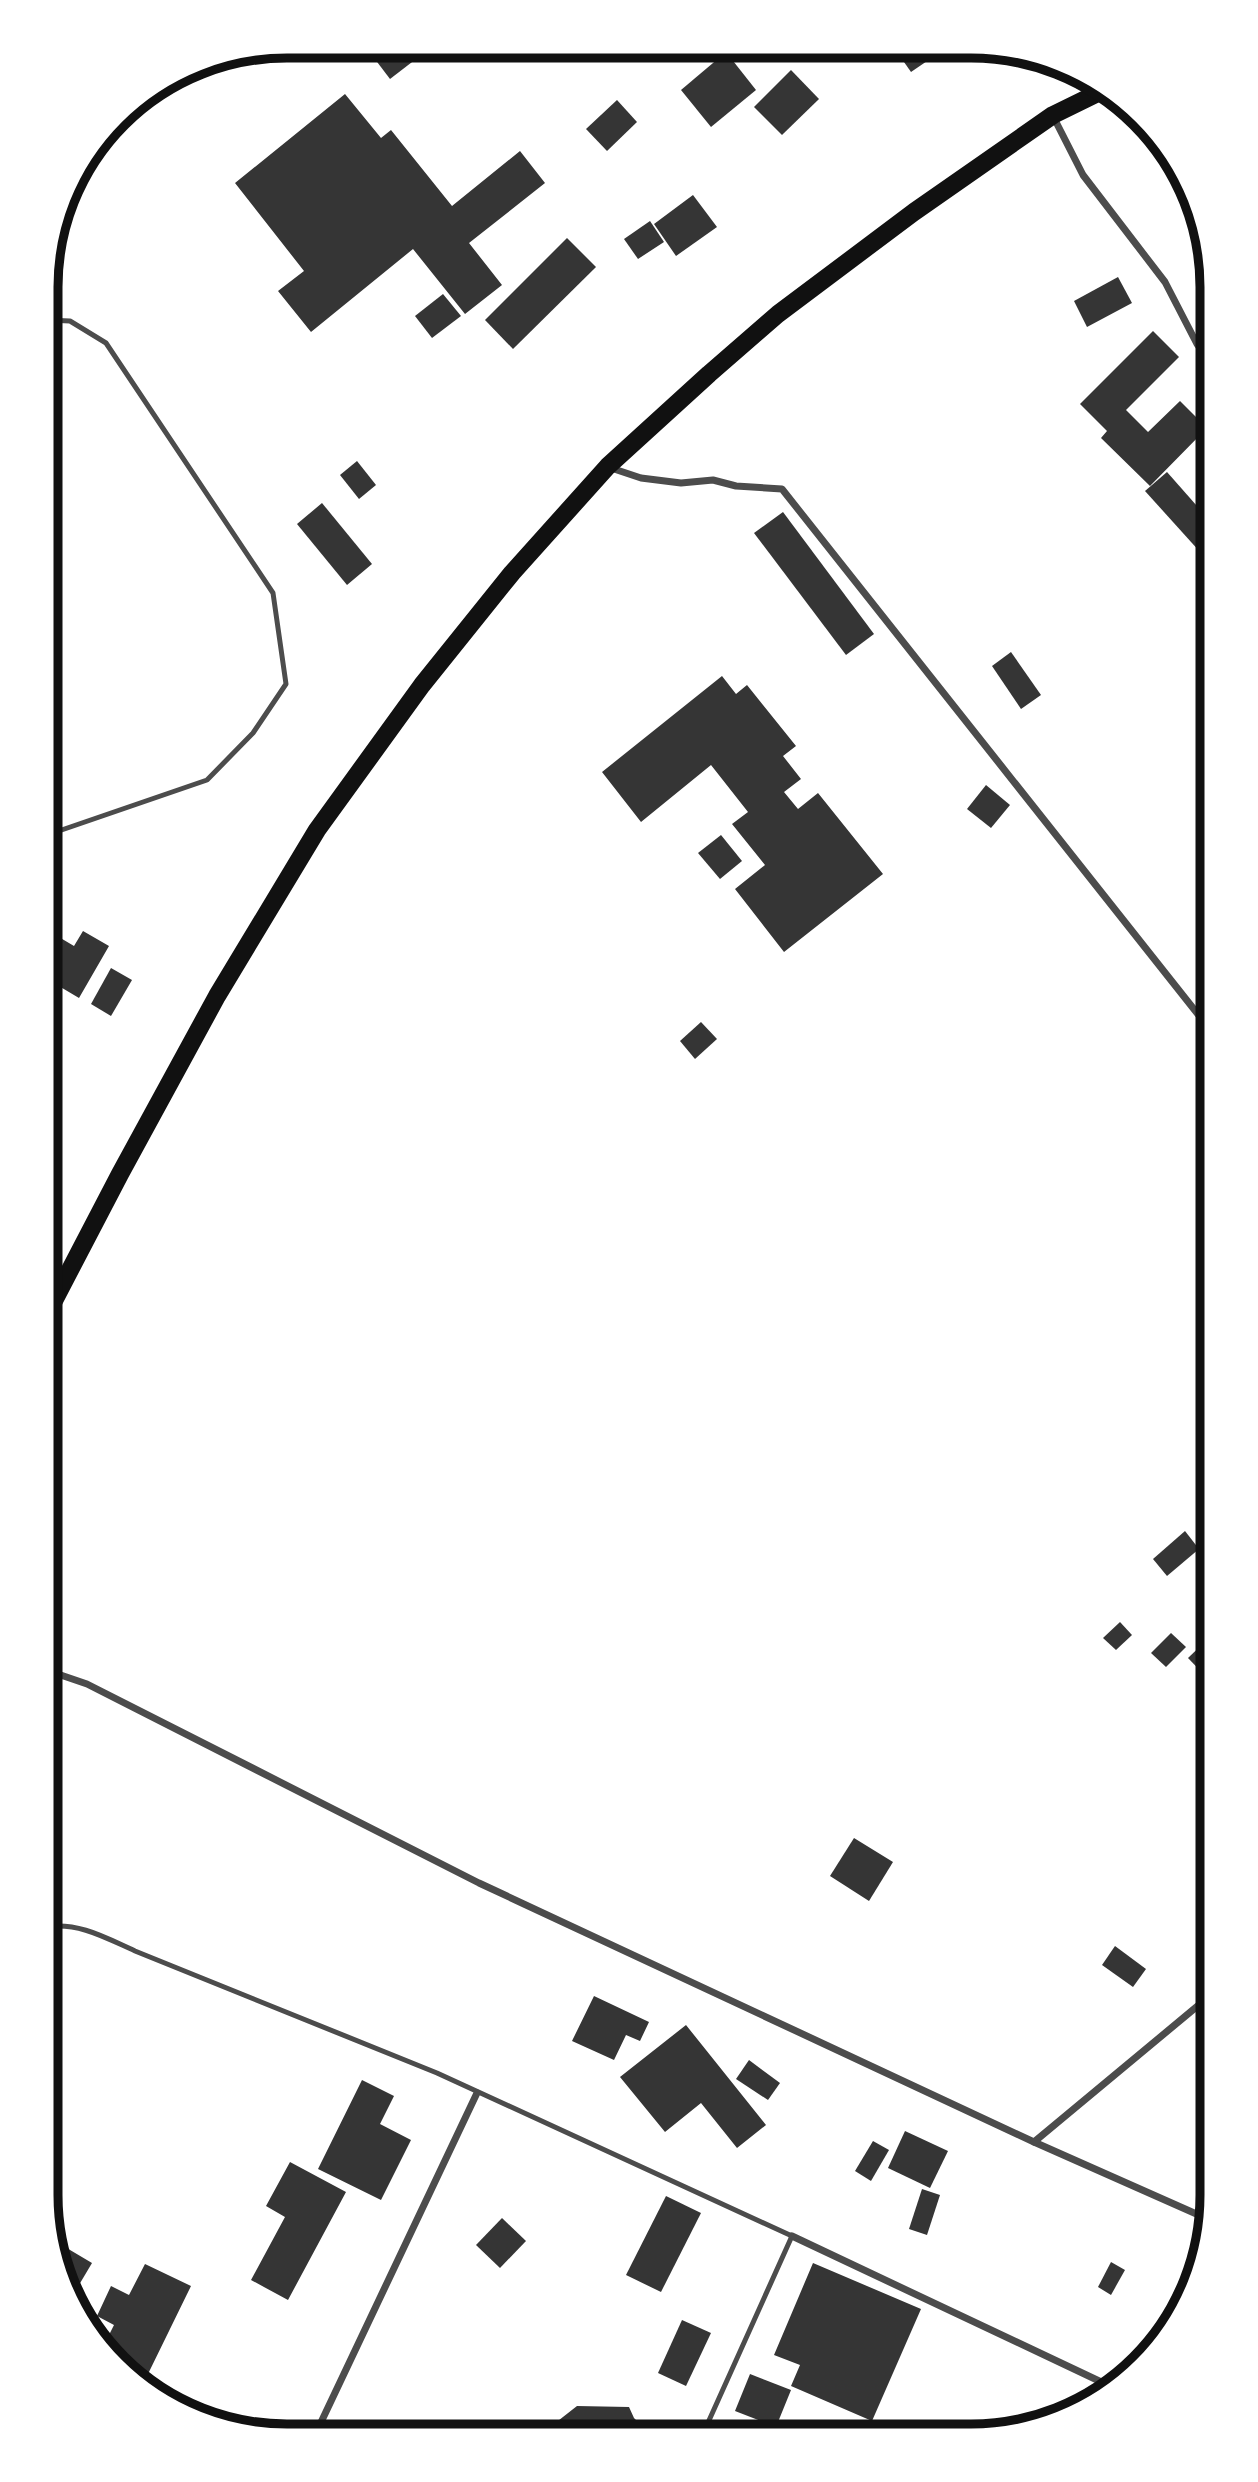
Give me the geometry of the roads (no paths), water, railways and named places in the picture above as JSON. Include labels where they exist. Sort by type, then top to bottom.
[{"type":"main road","points":[[58,1293],[217,996],[317,830],[422,685],[512,573],[608,466],[778,314],[914,212],[1053,116],[1096,94]]},
{"type":"street","points":[[1053,116],[1083,175],[1165,282],[1200,348]]},
{"type":"street","points":[[608,466],[641,478],[681,483],[713,480],[737,486],[782,489],[1200,1017]]},
{"type":"street","points":[[58,1674],[88,1684],[479,1883],[1034,2142],[1199,2215]]},
{"type":"street","points":[[1034,2142],[1200,2004]]},
{"type":"street","points":[[320,2424],[477,2092]]},
{"type":"street","points":[[792,2236],[1103,2383]]},
{"type":"lane","points":[[58,320],[70,321],[106,343],[273,593],[286,684],[253,733],[207,780],[58,831]]},
{"type":"lane","points":[[58,1926],[87,1929],[135,1951],[438,2073],[792,2236],[707,2424]]}]
